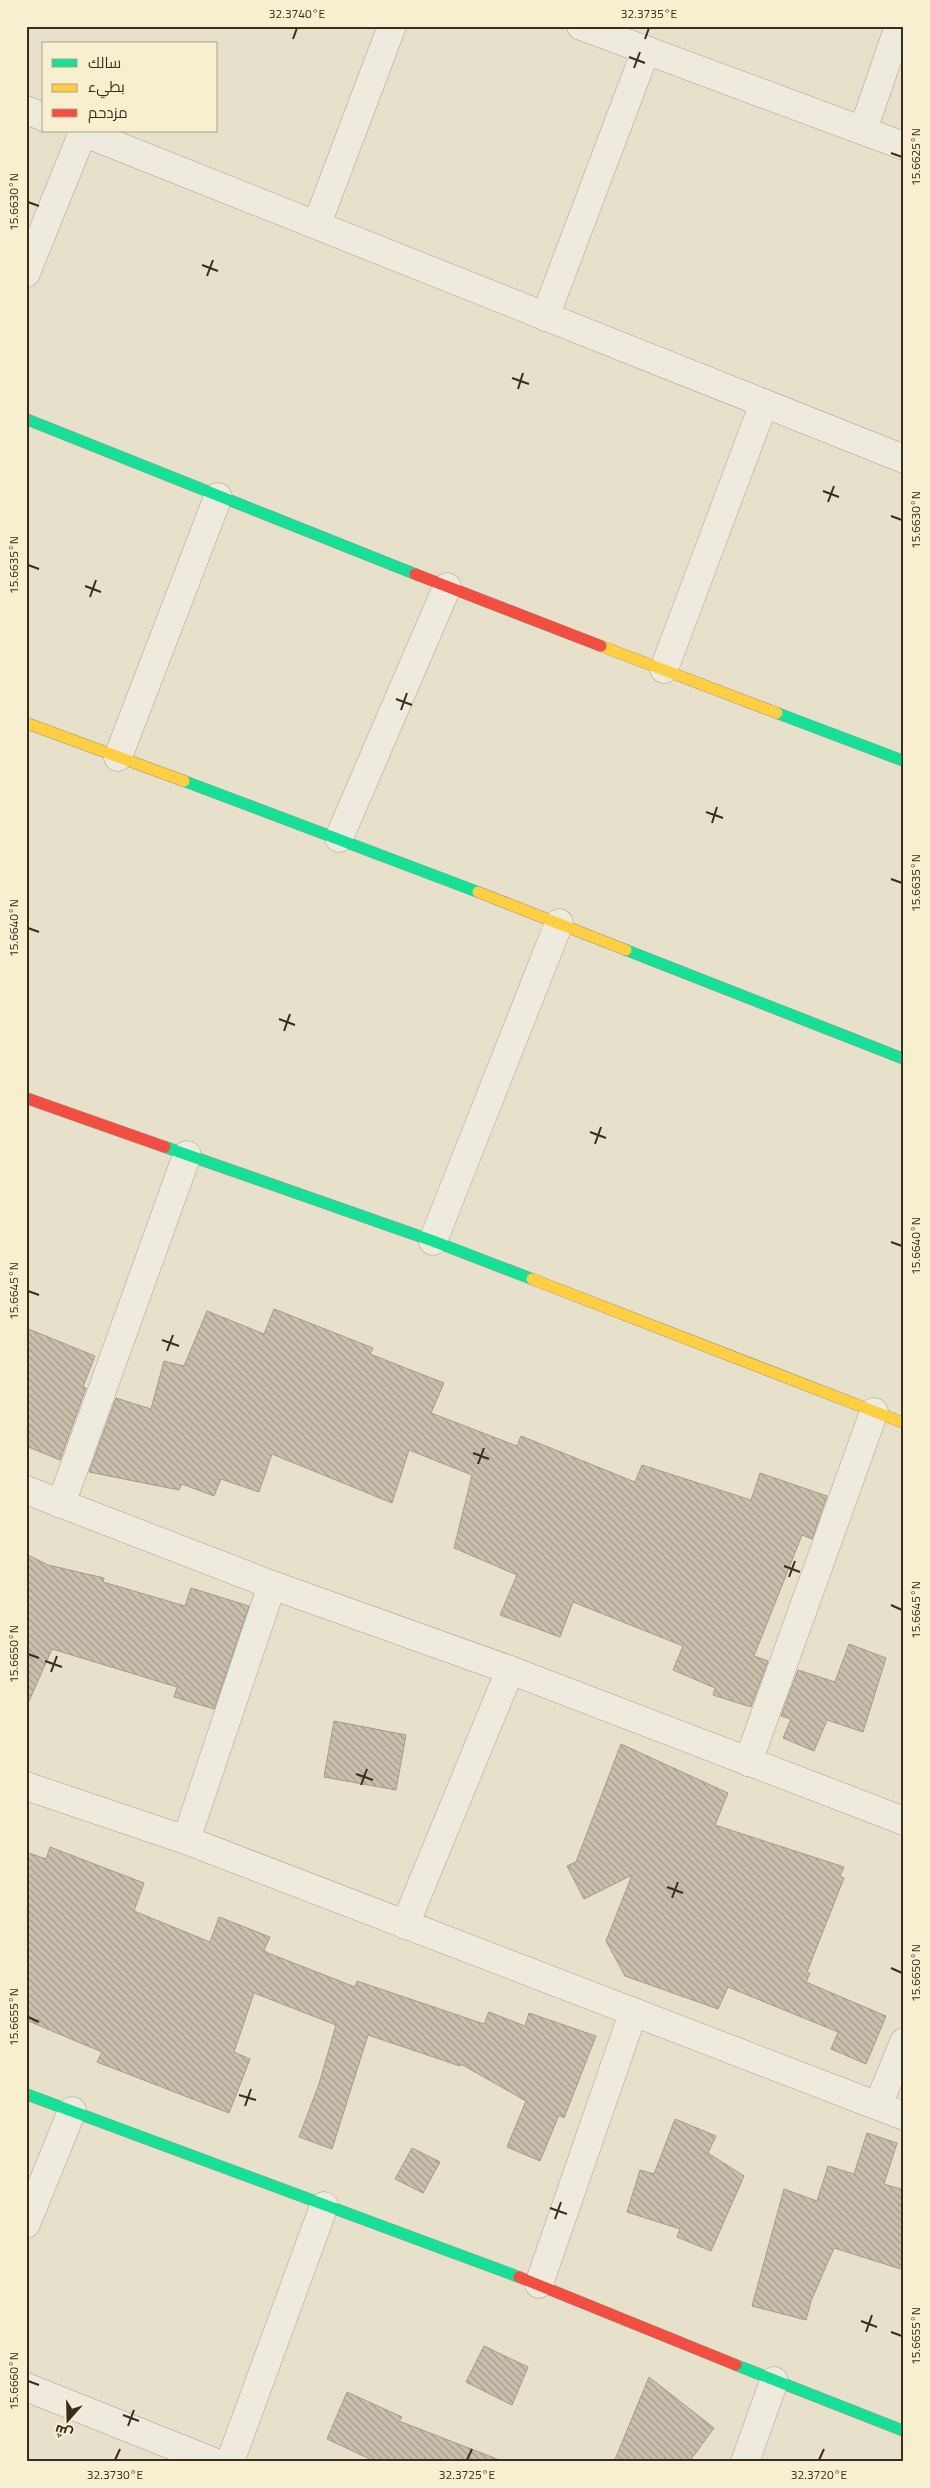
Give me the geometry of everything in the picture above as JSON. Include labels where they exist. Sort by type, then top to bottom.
[{"type":"street","points":[[317,224],[392,26]]},
{"type":"street","points":[[581,26],[904,146]]},
{"type":"street","points":[[863,130],[900,26]]},
{"type":"street","points":[[545,317],[646,50]]},
{"type":"street","points":[[26,110],[42,116]]},
{"type":"street","points":[[26,272],[81,132],[317,224],[545,317],[904,459]]},
{"type":"street","points":[[664,669],[764,403]]},
{"type":"street","points":[[26,419],[447,587],[904,761]]},
{"type":"street","points":[[118,757],[218,497]]},
{"type":"street","points":[[338,838],[447,587]]},
{"type":"street","points":[[26,723],[338,838],[904,1059]]},
{"type":"street","points":[[433,1241],[559,923]]},
{"type":"street","points":[[26,1098],[433,1241],[904,1423]]},
{"type":"street","points":[[61,1504],[187,1155]]},
{"type":"street","points":[[748,1762],[874,1412]]},
{"type":"street","points":[[26,1490],[272,1585],[510,1670],[904,1821]]},
{"type":"street","points":[[186,1840],[272,1585]]},
{"type":"street","points":[[405,1925],[510,1670]]},
{"type":"street","points":[[26,1786],[186,1840],[904,2116]]},
{"type":"street","points":[[539,2284],[633,2013]]},
{"type":"street","points":[[878,2106],[904,2042]]},
{"type":"street","points":[[26,2094],[324,2206],[539,2284],[774,2381],[904,2431]]},
{"type":"street","points":[[26,2224],[72,2111]]},
{"type":"street","points":[[230,2462],[324,2206]]},
{"type":"street","points":[[745,2462],[774,2381]]},
{"type":"street","points":[[26,2386],[214,2462]]},
{"type":"building","points":[[274,1309],[373,1348],[370,1354],[444,1383],[431,1413],[517,1446],[521,1436],[635,1482],[642,1465],[751,1500],[760,1473],[827,1496],[812,1539],[802,1535],[754,1656],[768,1661],[751,1707],[713,1695],[715,1688],[673,1670],[683,1646],[573,1602],[560,1637],[500,1615],[517,1575],[454,1548],[472,1475],[409,1450],[392,1503],[272,1454],[259,1492],[221,1479],[214,1496],[182,1484],[179,1490],[89,1472],[116,1398],[151,1409],[164,1361],[184,1366],[207,1311],[264,1334]]},
{"type":"building","points":[[26,1328],[95,1356],[83,1387],[86,1388],[60,1460],[26,1446]]},
{"type":"building","points":[[26,1554],[48,1565],[104,1578],[103,1582],[185,1606],[191,1588],[249,1606],[214,1709],[174,1697],[177,1687],[52,1649],[26,1708]]},
{"type":"building","points":[[849,1644],[886,1658],[863,1732],[827,1720],[814,1751],[783,1738],[791,1719],[781,1716],[798,1670],[835,1682]]},
{"type":"building","points":[[334,1721],[406,1735],[396,1790],[324,1777]]},
{"type":"building","points":[[621,1744],[728,1793],[715,1825],[844,1867],[840,1876],[844,1878],[807,1972],[810,1973],[806,1982],[886,2016],[866,2064],[831,2049],[838,2032],[728,1987],[718,2009],[625,1976],[606,1941],[632,1875],[584,1899],[567,1866],[576,1862]]},
{"type":"building","points":[[50,1847],[144,1883],[134,1911],[210,1942],[219,1917],[270,1937],[264,1950],[268,1953],[355,1987],[357,1981],[484,2024],[489,2012],[525,2026],[529,2013],[596,2036],[564,2118],[559,2115],[540,2161],[507,2147],[526,2101],[461,2064],[460,2066],[368,2035],[332,2149],[299,2137],[319,2084],[336,2025],[254,1993],[234,2052],[250,2059],[229,2113],[97,2062],[102,2052],[26,2020],[26,1852],[46,1859]]},
{"type":"building","points":[[675,2119],[716,2136],[708,2153],[744,2176],[711,2251],[677,2237],[680,2229],[627,2212],[640,2170],[654,2174]]},
{"type":"building","points":[[867,2133],[897,2143],[884,2184],[904,2190],[904,2270],[834,2248],[811,2301],[806,2320],[752,2306],[784,2189],[817,2201],[828,2166],[854,2174]]},
{"type":"building","points":[[412,2148],[440,2162],[423,2193],[395,2179]]},
{"type":"building","points":[[484,2346],[528,2367],[512,2405],[466,2382]]},
{"type":"building","points":[[649,2377],[714,2428],[689,2462],[614,2462]]},
{"type":"building","points":[[347,2392],[402,2417],[399,2421],[497,2459],[497,2462],[376,2462],[327,2439]]},
{"type":"traffic: fast","points":[[26,419],[415,574]]},
{"type":"traffic: fast","points":[[777,713],[904,761]]},
{"type":"traffic: fast","points":[[184,781],[478,892]]},
{"type":"traffic: fast","points":[[626,950],[904,1059]]},
{"type":"traffic: fast","points":[[165,1147],[433,1241],[532,1279]]},
{"type":"traffic: fast","points":[[26,2094],[519,2277]]},
{"type":"traffic: fast","points":[[736,2365],[904,2431]]},
{"type":"traffic: slow","points":[[601,646],[777,713]]},
{"type":"traffic: slow","points":[[26,723],[184,781]]},
{"type":"traffic: slow","points":[[478,892],[626,950]]},
{"type":"traffic: slow","points":[[532,1279],[904,1423]]},
{"type":"traffic: jam","points":[[415,574],[601,646]]},
{"type":"traffic: jam","points":[[26,1098],[165,1147]]},
{"type":"traffic: jam","points":[[519,2277],[736,2365]]}]
